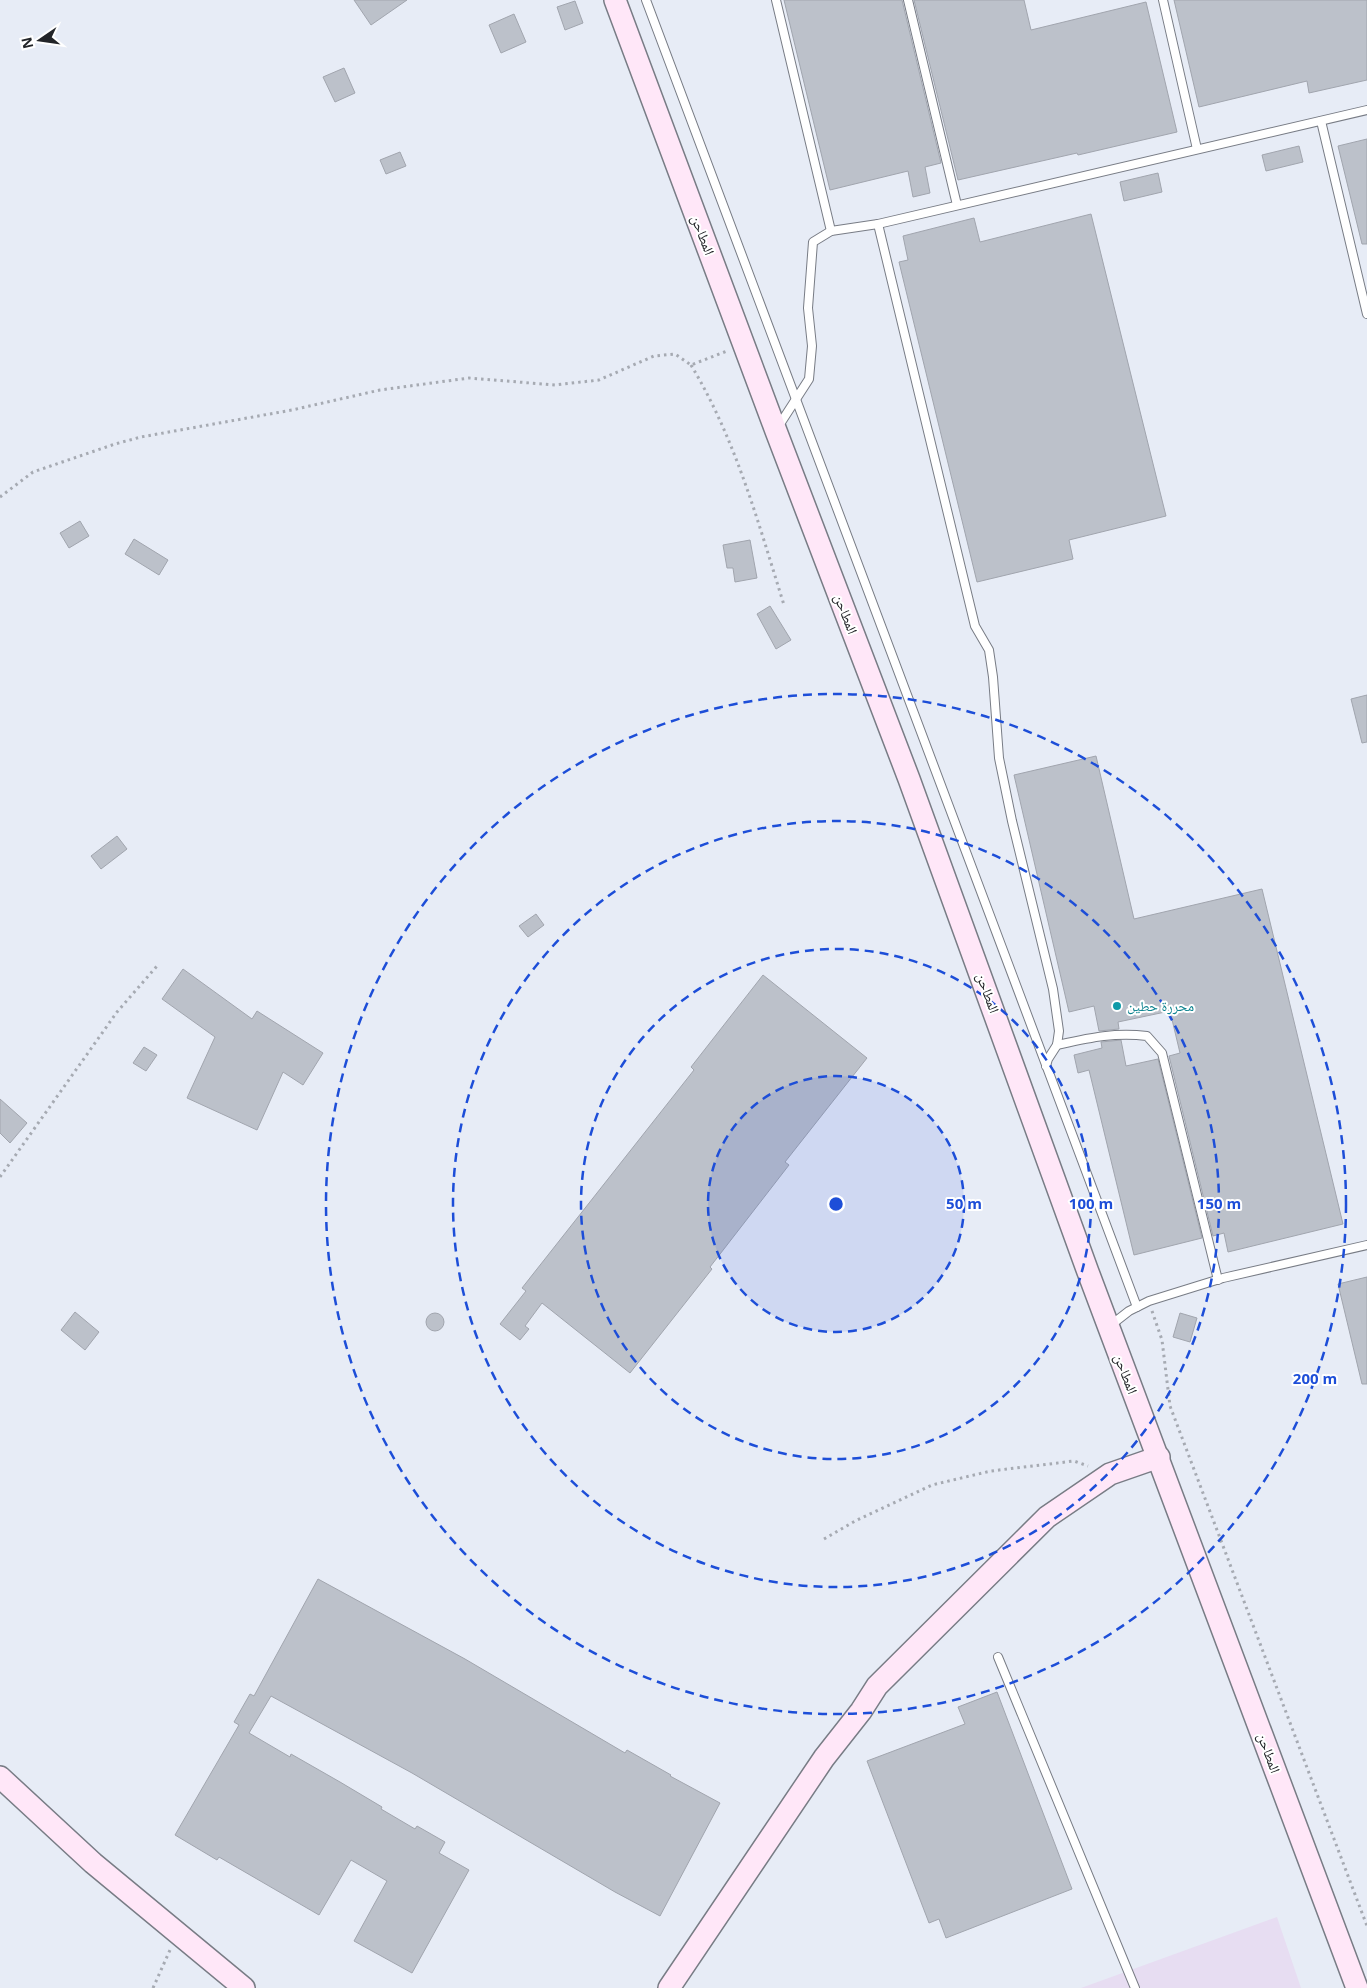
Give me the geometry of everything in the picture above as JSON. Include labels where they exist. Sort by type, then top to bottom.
[{"type":"main road","name":"المطاحن","points":[[615,0],[909,779],[1109,1327],[1357,1988]]},
{"type":"main road","points":[[669,1988],[824,1758],[861,1711],[877,1686],[1047,1517],[1110,1474],[1158,1457]]},
{"type":"main road","points":[[0,1777],[93,1863],[244,1988]]},
{"type":"lane","points":[[646,0],[1137,1307]]},
{"type":"lane","points":[[776,0],[831,231]]},
{"type":"lane","points":[[908,0],[957,205]]},
{"type":"lane","points":[[1163,0],[1197,149]]},
{"type":"lane","points":[[776,430],[809,379],[812,346],[808,308],[813,242],[831,231],[878,224],[1367,110]]},
{"type":"lane","points":[[1321,121],[1367,314]]},
{"type":"lane","points":[[878,224],[976,626],[989,650],[999,758],[1052,989],[1059,1031],[1057,1045],[1046,1066]]},
{"type":"lane","points":[[1057,1045],[1125,1033],[1147,1036],[1162,1052],[1218,1280]]},
{"type":"lane","points":[[1109,1327],[1148,1301],[1218,1280],[1367,1244]]},
{"type":"lane","points":[[998,1657],[1135,1988]]},
{"type":"path","points":[[691,365],[744,345]]},
{"type":"path","points":[[0,497],[33,472],[141,437],[292,410],[380,390],[468,378],[555,385],[599,380],[654,356],[675,354],[691,365],[715,407],[734,451],[784,605]]},
{"type":"path","points":[[0,1176],[117,1012],[157,966]]},
{"type":"path","points":[[1148,1301],[1162,1340],[1170,1406],[1367,1926]]},
{"type":"path","points":[[824,1539],[855,1520],[932,1485],[982,1473],[1074,1461],[1110,1474]]},
{"type":"path","points":[[153,1988],[177,1933]]},
{"type":"shaded area","points":[[1277,1917],[1301,1988],[1081,1988]]},
{"type":"building","points":[[354,0],[407,0],[371,25]]},
{"type":"building","points":[[784,0],[902,0],[941,163],[925,167],[930,193],[913,197],[908,171],[830,190]]},
{"type":"building","points":[[914,0],[1024,0],[1031,30],[1146,2],[1177,132],[958,180]]},
{"type":"building","points":[[1174,0],[1367,0],[1367,80],[1309,93],[1307,81],[1199,107]]},
{"type":"building","points":[[575,1],[583,23],[565,30],[557,7]]},
{"type":"building","points":[[514,14],[526,42],[501,53],[489,25]]},
{"type":"building","points":[[344,68],[355,93],[335,102],[323,77]]},
{"type":"building","points":[[1367,139],[1367,244],[1362,244],[1338,146]]},
{"type":"building","points":[[1299,146],[1303,162],[1266,171],[1262,155]]},
{"type":"building","points":[[400,152],[406,166],[386,174],[380,160]]},
{"type":"building","points":[[1158,173],[1162,192],[1124,201],[1120,182]]},
{"type":"building","points":[[1091,214],[1166,516],[1069,540],[1073,559],[977,582],[899,262],[908,260],[903,236],[974,218],[980,242]]},
{"type":"building","points":[[80,521],[89,536],[69,548],[60,533]]},
{"type":"building","points":[[134,539],[168,560],[159,575],[125,554]]},
{"type":"building","points":[[750,540],[757,578],[735,582],[733,568],[727,568],[723,545]]},
{"type":"building","points":[[770,606],[791,640],[776,649],[757,614]]},
{"type":"building","points":[[1367,695],[1367,742],[1362,743],[1351,699]]},
{"type":"building","points":[[1096,756],[1134,919],[1262,889],[1343,1224],[1228,1252],[1224,1233],[1213,1236],[1169,1056],[1180,1053],[1170,1011],[1118,1022],[1119,1029],[1099,1031],[1094,1006],[1069,1012],[1014,775]]},
{"type":"building","points":[[117,836],[127,849],[101,869],[91,856]]},
{"type":"building","points":[[536,914],[544,925],[528,937],[519,926]]},
{"type":"building","points":[[183,969],[252,1019],[257,1011],[323,1053],[303,1085],[283,1072],[257,1130],[187,1098],[215,1037],[162,999]]},
{"type":"building","points":[[763,975],[867,1058],[785,1162],[789,1165],[710,1267],[712,1269],[630,1373],[542,1303],[525,1326],[529,1329],[520,1340],[500,1324],[526,1291],[522,1288],[694,1070],[691,1067]]},
{"type":"building","points":[[1121,1040],[1126,1066],[1158,1059],[1202,1238],[1134,1255],[1089,1070],[1078,1073],[1074,1055],[1102,1048],[1101,1042]]},
{"type":"building","points":[[144,1047],[157,1055],[146,1071],[133,1063]]},
{"type":"building","points":[[0,1099],[27,1123],[10,1143],[0,1133]]},
{"type":"building","points":[[1367,1277],[1367,1384],[1362,1384],[1338,1284]]},
{"type":"building","points":[[75,1312],[99,1332],[85,1350],[61,1330]]},
{"type":"building","points":[[435,1313],[441,1316],[444,1322],[441,1328],[435,1331],[429,1328],[426,1322],[429,1316]]},
{"type":"building","points":[[1180,1313],[1197,1318],[1190,1342],[1173,1337]]},
{"type":"building","points":[[318,1579],[465,1659],[625,1753],[627,1750],[720,1803],[660,1916],[615,1892],[412,1773],[271,1696],[249,1733],[290,1757],[291,1754],[340,1782],[415,1829],[417,1826],[445,1842],[439,1853],[469,1870],[412,1973],[354,1941],[387,1881],[351,1860],[319,1915],[219,1857],[217,1860],[175,1835],[239,1725],[234,1722],[250,1694],[254,1696]]},
{"type":"building","points":[[997,1692],[1072,1889],[946,1938],[939,1919],[929,1923],[867,1761],[965,1724],[958,1707]]},
{"type":"place","name":"محررة حطين","points":[[1117,1006]]}]
